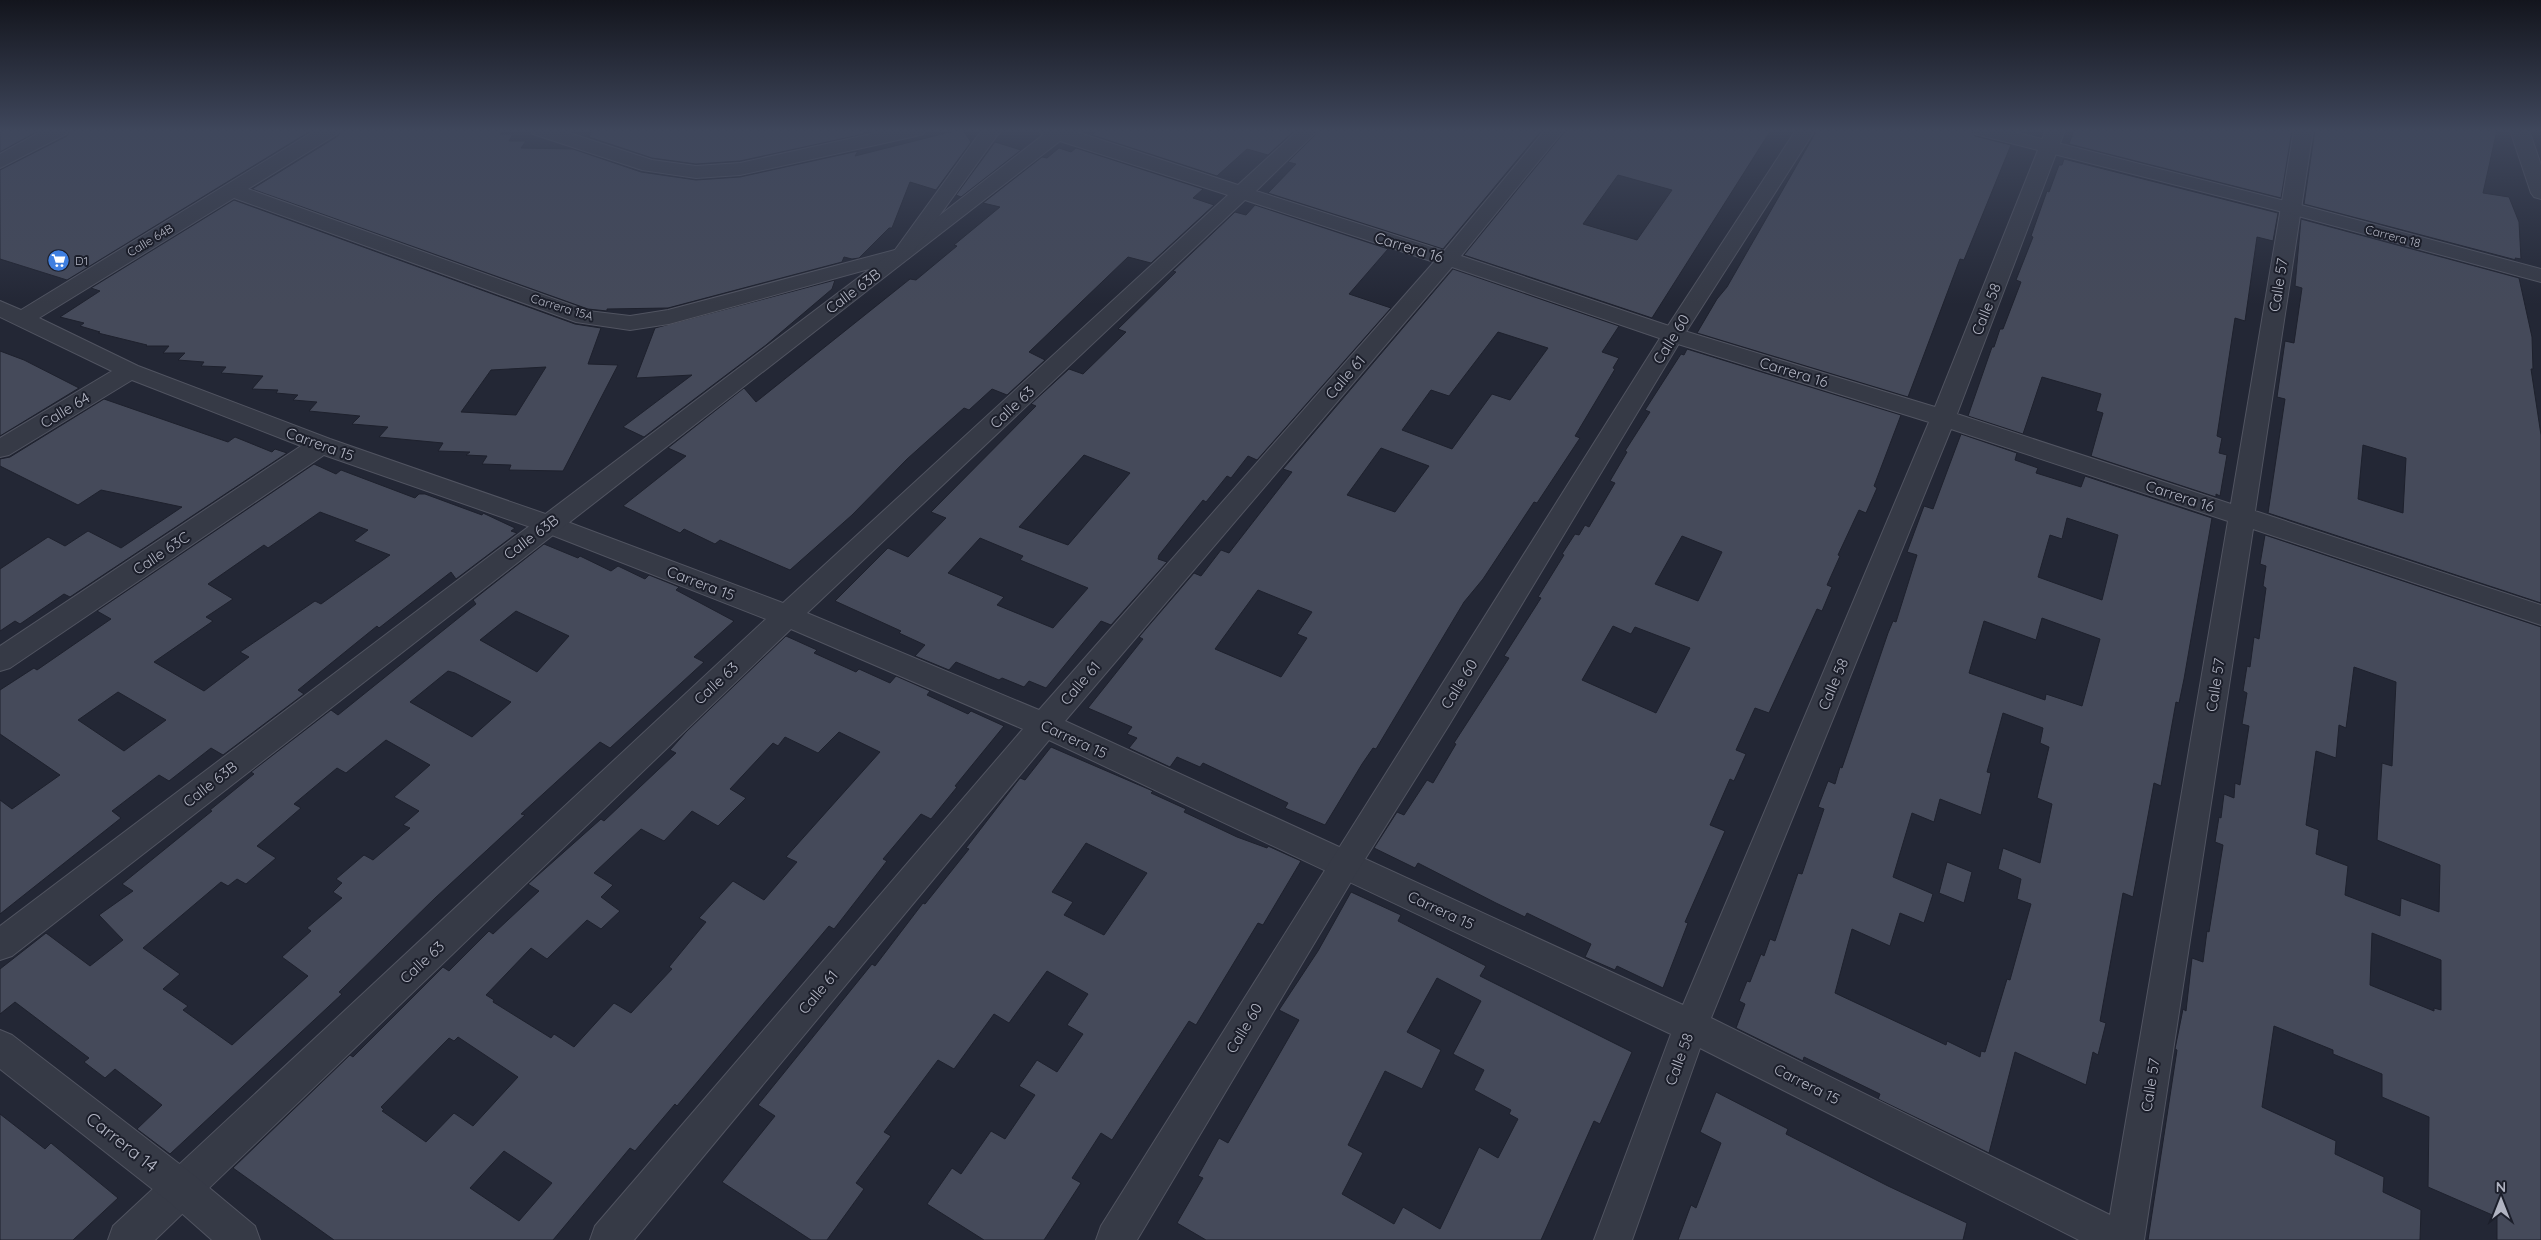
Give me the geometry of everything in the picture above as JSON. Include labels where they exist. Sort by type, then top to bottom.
[{"type":"street","name":"Calle 64B","points":[[11,313],[235,188]]},
{"type":"street","points":[[902,254],[950,188]]},
{"type":"street","name":"Calle 63B","points":[[0,944],[902,254],[985,188]]},
{"type":"street","name":"Carrera 16","points":[[1222,188],[1448,259],[1673,335],[1943,418],[2541,615]]},
{"type":"street","name":"Calle 63","points":[[127,1240],[787,616],[1247,188]]},
{"type":"street","name":"Calle 61","points":[[609,1240],[1044,725],[1448,259],[1507,188]]},
{"type":"street","name":"Calle 60","points":[[1115,1240],[1344,865],[1439,717],[1673,335],[1768,188]]},
{"type":"street","name":"Calle 58","points":[[1613,1240],[1691,1026],[1943,418],[2034,188]]},
{"type":"street","name":"Carrera 18","points":[[2221,188],[2541,276]]},
{"type":"street","name":"Calle 57","points":[[2125,1240],[2294,188]]},
{"type":"street","name":"Carrera 15A","points":[[232,190],[584,317],[630,323],[669,317],[902,254]]},
{"type":"street","name":"Carrera 15","points":[[11,313],[130,371],[321,445],[548,524],[787,616],[1044,725],[1691,1026],[2119,1240]]},
{"type":"street","name":"Calle 64","points":[[0,449],[130,371]]},
{"type":"street","name":"Calle 63C","points":[[0,660],[321,445]]},
{"type":"street","name":"Carrera 14","points":[[0,1047],[182,1189],[241,1240]]},
{"type":"building","points":[[0,188],[217,188],[67,280],[0,259]]},
{"type":"building","points":[[908,188],[892,228],[889,228],[859,258],[844,257],[842,262],[668,308],[607,309],[607,311],[588,309],[252,189]]},
{"type":"building","points":[[961,188],[973,188],[961,197],[956,195]]},
{"type":"building","points":[[1002,188],[1199,188],[1203,189],[1193,198],[1214,205],[1151,263],[1128,257],[1029,352],[1045,360],[1007,395],[992,389],[969,410],[964,408],[907,459],[852,515],[790,570],[720,540],[715,544],[684,529],[680,533],[623,506],[686,456],[668,448],[744,388],[756,402],[910,279],[916,280],[1000,207],[983,203]]},
{"type":"building","points":[[1273,188],[1494,188],[1443,249],[1268,193]]},
{"type":"building","points":[[1519,188],[1609,188],[1583,224],[1637,240],[1672,190],[1664,188],[1734,188],[1652,318],[1464,255]]},
{"type":"building","points":[[1784,188],[1993,188],[1964,260],[1960,259],[1908,397],[1697,333],[1717,299],[1727,287]]},
{"type":"building","points":[[2051,188],[2178,188],[2278,213],[2273,241],[2257,237],[2245,321],[2235,318],[2217,436],[2222,438],[2219,453],[2227,455],[2220,496],[2216,494],[2216,497],[2091,456],[2103,413],[2096,411],[2101,394],[2042,377],[2023,434],[1968,416],[1992,347],[1994,347],[2000,329],[2003,329],[2021,282],[2016,280],[2033,237],[2031,236],[2047,191],[2049,192]]},
{"type":"building","points":[[2241,188],[2283,188],[2281,198]]},
{"type":"building","points":[[2306,188],[2484,188],[2483,193],[2509,197],[2519,222],[2521,259],[2515,258],[2516,260],[2304,204]]},
{"type":"building","points":[[234,200],[575,324],[601,328],[588,364],[618,365],[563,471],[509,470],[511,465],[482,464],[487,456],[466,455],[470,452],[438,451],[443,443],[379,437],[388,427],[352,424],[360,416],[309,411],[317,402],[293,400],[298,395],[276,393],[278,390],[252,389],[263,376],[221,373],[226,367],[201,366],[204,362],[178,360],[185,353],[163,353],[169,346],[146,346],[98,333],[100,332],[80,326],[84,323],[60,317],[100,291],[91,288]],"holes":[[[546,367],[516,415],[461,412],[491,370]]]},
{"type":"building","points":[[1255,205],[1388,249],[1349,294],[1391,308],[1257,460],[1248,456],[1231,478],[1227,476],[1206,502],[1203,500],[1159,555],[1158,559],[1167,562],[1111,625],[1101,621],[1046,688],[1029,681],[1024,687],[1002,678],[999,680],[956,662],[949,670],[915,656],[925,645],[899,633],[901,631],[835,601],[888,548],[908,557],[946,518],[931,512],[1036,406],[1031,404],[1069,369],[1083,374],[1126,332],[1118,329],[1176,272],[1173,271],[1235,212],[1246,215]],"holes":[[[1084,455],[1130,473],[1068,545],[1019,527]],[[980,538],[1023,556],[1020,560],[1088,588],[1053,628],[997,605],[1004,597],[948,573]]]},
{"type":"building","points":[[2301,219],[2519,278],[2532,337],[2533,369],[2531,369],[2541,435],[2541,603],[2268,513],[2285,399],[2277,397],[2285,341],[2294,343],[2302,288],[2295,286]],"holes":[[[2363,445],[2406,458],[2403,513],[2358,499]]]},
{"type":"building","points":[[1453,269],[1619,326],[1602,352],[1619,358],[1613,368],[1615,369],[1575,436],[1580,438],[1537,503],[1534,502],[1483,579],[1464,602],[1376,749],[1373,748],[1362,764],[1325,825],[1285,808],[1288,803],[1203,763],[1200,767],[1177,757],[1170,767],[1129,748],[1137,738],[1127,734],[1132,727],[1088,708],[1143,639],[1139,637],[1194,573],[1201,576],[1221,550],[1229,553],[1292,472],[1283,469]],"holes":[[[1498,332],[1548,348],[1510,400],[1492,394],[1452,449],[1402,430],[1431,390],[1449,396]],[[1381,448],[1429,466],[1395,512],[1347,495]],[[1258,590],[1312,612],[1297,634],[1307,638],[1281,677],[1215,649]]]},
{"type":"building","points":[[835,280],[832,289],[766,345],[644,437],[623,427],[692,375],[636,378],[655,328]]},
{"type":"building","points":[[1687,349],[1901,415],[1874,486],[1877,488],[1866,513],[1859,510],[1838,555],[1840,556],[1827,585],[1832,587],[1822,611],[1817,609],[1769,713],[1755,708],[1736,750],[1746,754],[1734,781],[1730,779],[1710,825],[1725,831],[1685,922],[1688,923],[1663,988],[1617,966],[1615,970],[1585,957],[1591,944],[1527,913],[1525,917],[1418,863],[1415,868],[1374,848],[1397,812],[1404,815],[1427,780],[1433,783],[1456,744],[1454,743],[1509,658],[1504,656],[1541,598],[1538,597],[1564,555],[1562,554],[1575,534],[1579,535],[1585,525],[1589,527],[1615,483],[1610,481],[1627,452],[1625,451],[1650,412],[1645,410],[1681,354],[1684,355]],"holes":[[[1682,536],[1722,552],[1698,601],[1655,584]],[[1613,626],[1631,634],[1635,627],[1690,648],[1656,713],[1582,680]]]},
{"type":"building","points":[[0,351],[24,360],[79,388],[0,436]]},
{"type":"building","points":[[104,399],[228,442],[235,437],[272,452],[275,449],[287,453],[70,597],[64,594],[20,624],[15,621],[0,631],[0,569],[48,537],[65,546],[88,531],[121,548],[182,507],[101,490],[78,505],[0,466],[0,459],[10,457]]},
{"type":"building","points":[[1961,434],[2017,453],[2015,460],[2038,468],[2036,473],[2081,487],[2085,476],[2212,518],[2184,679],[2179,703],[2176,702],[2161,786],[2154,783],[2133,897],[2123,893],[2100,1021],[2106,1023],[2098,1055],[2093,1052],[2086,1085],[2015,1052],[1989,1153],[1878,1099],[1880,1094],[1804,1057],[1803,1061],[1736,1028],[1745,1004],[1739,1001],[1747,981],[1750,982],[1761,954],[1764,956],[1770,939],[1775,941],[1798,873],[1802,874],[1824,809],[1818,807],[1828,781],[1835,784],[1840,767],[1842,768],[1888,633],[1893,621],[1896,622],[1917,555],[1907,552],[1924,506],[1933,509]],"holes":[[[2067,518],[2118,535],[2102,600],[2038,577],[2050,535],[2062,539]],[[2042,618],[2100,639],[2082,706],[2046,694],[2045,700],[1969,673],[1984,621],[2036,640]],[[2003,713],[2043,728],[2040,743],[2049,747],[2037,798],[2052,804],[2040,863],[2003,848],[1998,869],[2021,879],[2017,899],[2031,904],[2010,980],[2007,979],[1985,1052],[1981,1051],[1980,1057],[1947,1041],[1946,1045],[1835,993],[1852,929],[1890,946],[1900,913],[1924,923],[1933,894],[1893,877],[1912,813],[1934,822],[1940,799],[1981,815],[1991,773],[1987,772]]]},
{"type":"building","points":[[314,464],[336,474],[341,470],[415,498],[419,494],[425,494],[482,515],[483,513],[515,528],[511,531],[517,533],[456,579],[451,572],[379,628],[377,626],[298,690],[304,694],[223,755],[211,748],[169,781],[159,775],[112,811],[121,818],[0,914],[0,800],[12,809],[60,775],[0,734],[0,690],[34,668],[37,670],[111,619],[97,611]],"holes":[[[320,512],[368,530],[354,541],[390,555],[321,604],[315,601],[240,652],[249,657],[204,691],[154,662],[213,621],[206,617],[233,599],[208,584],[264,545],[268,548]],[[118,692],[166,720],[124,751],[78,720]]]},
{"type":"building","points":[[2265,535],[2541,627],[2541,1240],[2497,1240],[2497,1217],[2428,1187],[2429,1117],[2382,1097],[2382,1074],[2333,1054],[2333,1050],[2274,1026],[2262,1107],[2336,1141],[2335,1154],[2384,1177],[2383,1192],[2421,1210],[2420,1240],[2148,1240],[2177,1050],[2175,1049],[2183,1009],[2186,1011],[2192,958],[2203,962],[2207,931],[2209,932],[2223,845],[2215,842],[2219,817],[2221,818],[2224,794],[2234,798],[2235,783],[2240,785],[2249,726],[2242,724],[2247,693],[2243,691],[2247,666],[2250,667],[2254,637],[2259,639],[2266,588],[2263,586],[2266,566],[2260,564]],"holes":[[[2354,667],[2396,682],[2392,766],[2382,763],[2377,840],[2440,865],[2439,912],[2401,898],[2400,916],[2345,895],[2348,866],[2316,854],[2319,830],[2306,825],[2316,751],[2336,758],[2339,725],[2346,728]],[[2372,933],[2441,960],[2441,1010],[2434,1008],[2434,1011],[2370,985]]]},
{"type":"building","points":[[544,544],[578,558],[580,556],[611,571],[618,566],[645,579],[649,575],[679,587],[676,590],[734,621],[694,657],[704,662],[610,748],[600,742],[521,814],[525,815],[435,898],[339,992],[342,994],[170,1154],[137,1129],[162,1105],[115,1069],[105,1078],[84,1062],[89,1058],[15,1002],[0,1014],[0,969],[46,933],[90,966],[123,940],[99,915],[133,891],[122,884],[212,811],[210,810],[254,774],[251,772],[331,710],[338,715],[476,604],[473,600]],"holes":[[[516,611],[569,636],[537,672],[480,640]],[[448,671],[511,702],[472,737],[410,702]],[[386,740],[430,765],[394,797],[419,811],[403,825],[410,828],[373,860],[364,855],[336,879],[342,883],[333,892],[342,898],[307,928],[311,931],[282,957],[308,976],[232,1045],[183,1010],[188,1006],[163,989],[180,974],[143,948],[221,882],[228,886],[237,879],[246,884],[276,858],[257,846],[301,808],[294,804],[337,768],[346,773]]]},
{"type":"building","points":[[786,636],[817,650],[814,653],[856,672],[859,669],[890,683],[896,676],[930,691],[927,695],[968,714],[971,711],[1004,726],[931,819],[921,814],[883,859],[887,861],[834,929],[829,926],[677,1106],[675,1104],[635,1151],[630,1148],[553,1240],[334,1240],[233,1168],[350,1055],[353,1057],[443,967],[449,971],[489,931],[493,934],[539,891],[528,884],[601,819],[604,821],[676,753],[670,750],[686,732]],"holes":[[[839,732],[880,752],[786,857],[797,862],[764,900],[733,881],[699,918],[706,922],[669,967],[672,969],[631,1013],[614,1003],[574,1047],[554,1034],[551,1038],[493,1002],[494,1000],[486,995],[531,948],[547,959],[587,920],[601,929],[620,911],[601,897],[613,885],[594,873],[641,829],[664,841],[692,811],[718,826],[746,798],[730,789],[773,743],[778,746],[785,737],[818,753]],[[458,1037],[518,1077],[473,1126],[454,1113],[426,1142],[382,1111],[384,1110],[381,1107],[449,1038],[454,1041]],[[504,1151],[552,1183],[519,1221],[470,1188]]]},
{"type":"building","points":[[1051,747],[1153,791],[1151,793],[1186,809],[1184,812],[1237,837],[1267,848],[1268,846],[1301,861],[1263,925],[1258,923],[1196,1025],[1189,1021],[1112,1140],[1101,1133],[1072,1178],[1081,1183],[1044,1240],[984,1240],[927,1204],[952,1168],[961,1174],[991,1131],[1005,1139],[1035,1095],[1019,1086],[1037,1060],[1057,1072],[1083,1034],[1067,1025],[1088,994],[1047,971],[1009,1023],[994,1014],[954,1069],[938,1060],[884,1132],[891,1136],[856,1183],[864,1189],[827,1240],[811,1240],[722,1182],[775,1116],[758,1105],[872,964],[875,966],[923,903],[925,904],[969,849],[966,848],[1020,778],[1025,780]],"holes":[[[1086,843],[1147,873],[1104,935],[1064,915],[1073,902],[1052,892]]]},
{"type":"building","points":[[1947,862],[1972,872],[1964,903],[1939,893]]},
{"type":"building","points":[[1351,892],[1401,915],[1398,921],[1486,966],[1480,976],[1632,1052],[1600,1124],[1594,1121],[1541,1240],[1206,1240],[1177,1223],[1203,1178],[1198,1176],[1219,1138],[1228,1143],[1299,1020],[1279,1010],[1318,951]],"holes":[[[1437,978],[1481,1001],[1453,1054],[1484,1070],[1474,1090],[1511,1110],[1509,1114],[1518,1119],[1498,1158],[1479,1147],[1440,1229],[1403,1207],[1394,1224],[1342,1194],[1363,1153],[1348,1145],[1385,1071],[1422,1089],[1441,1050],[1407,1032]]]},
{"type":"building","points":[[1716,1092],[1788,1129],[1786,1134],[1888,1186],[1967,1223],[1963,1240],[1678,1240],[1691,1205],[1696,1208],[1721,1143],[1700,1132]]},
{"type":"building","points":[[0,1114],[45,1149],[51,1143],[118,1198],[73,1240],[0,1240]]},
{"type":"place","name":"D1","points":[[59,260]]}]
